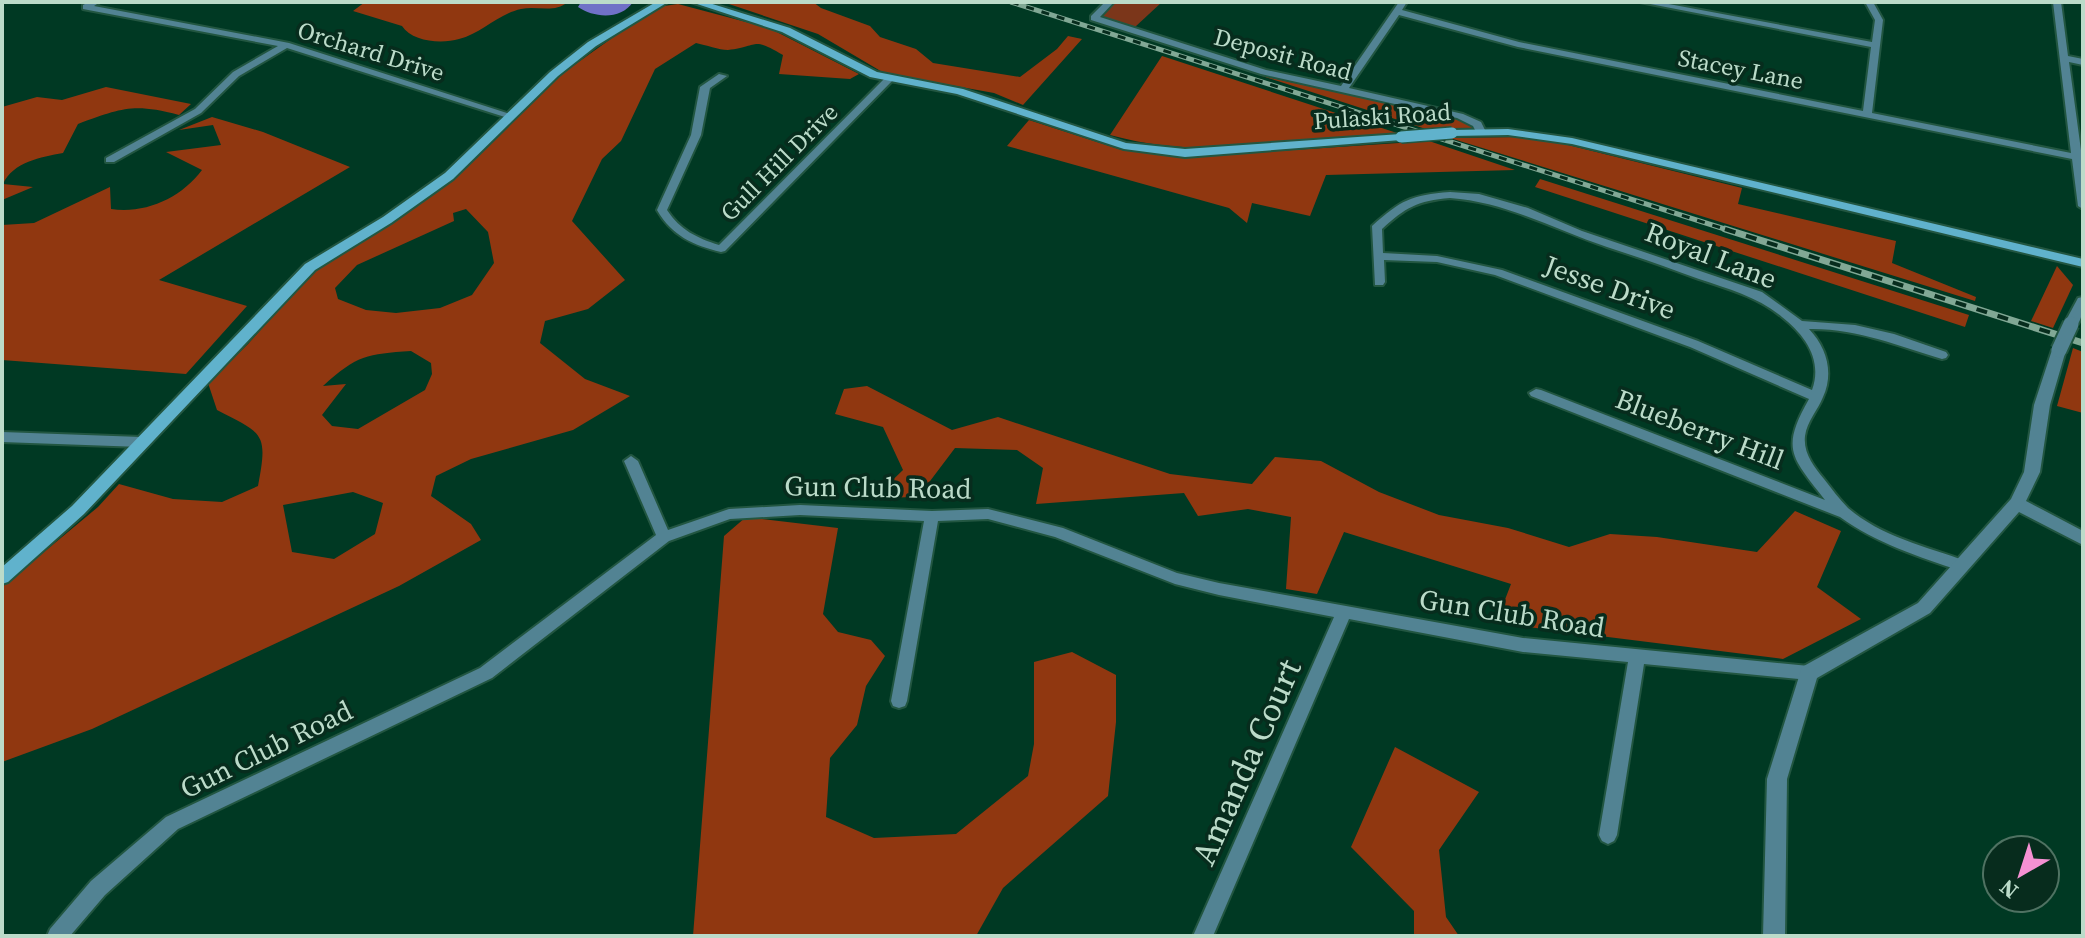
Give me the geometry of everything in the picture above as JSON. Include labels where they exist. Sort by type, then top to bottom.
[{"type":"main road","points":[[2,577],[78,510],[310,267],[387,220],[449,176],[592,44],[663,2]]},
{"type":"main road","name":"Pulaski Road","points":[[696,2],[786,30],[845,63],[889,79],[959,91],[1124,146],[1185,153],[1452,133],[1529,134],[1651,158],[2083,263]]},
{"type":"street","name":"Orchard Drive","points":[[96,2],[86,7],[286,45],[511,116]]},
{"type":"street","name":"Deposit Road","points":[[1110,2],[1094,18],[1264,72],[1460,116],[1477,124],[1481,132]]},
{"type":"street","points":[[1644,2],[1876,45]]},
{"type":"street","points":[[1867,114],[1879,20],[1869,2]]},
{"type":"street","points":[[2057,2],[2083,206]]},
{"type":"street","points":[[1344,89],[1401,7]]},
{"type":"street","name":"Stacey Lane","points":[[1401,7],[1518,44],[2076,157]]},
{"type":"street","points":[[110,160],[198,111],[236,74],[286,45]]},
{"type":"street","points":[[2065,58],[2083,62]]},
{"type":"street","name":"Gull Hill Drive","points":[[722,76],[705,87],[696,135],[662,210],[669,224],[681,236],[721,249],[889,79]]},
{"type":"street","name":"Royal Lane","points":[[1379,282],[1376,228],[1401,206],[1423,197],[1450,195],[1479,197],[1524,210],[1578,233],[1732,284],[1784,310],[1800,325],[1824,363],[1824,379],[1804,420],[1798,443],[1808,471],[1845,513],[1904,544],[1961,565]]},
{"type":"street","name":"Jesse Drive","points":[[1378,256],[1437,259],[1498,272],[1694,344],[1817,397]]},
{"type":"street","points":[[1774,936],[1777,779],[1809,673],[1924,608],[2017,503],[2032,472],[2042,405],[2059,350],[2083,301]]},
{"type":"street","points":[[1800,325],[1833,324],[1865,329],[1942,355]]},
{"type":"street","name":"Blueberry Hill","points":[[1536,393],[1845,513]]},
{"type":"street","points":[[2,437],[141,442]]},
{"type":"street","points":[[631,461],[664,537]]},
{"type":"street","points":[[2017,503],[2083,539]]},
{"type":"street","name":"Gun Club Road","points":[[57,936],[98,888],[172,823],[486,673],[664,537],[729,514],[800,510],[932,516],[988,514],[1018,520],[1098,547],[1175,578],[1344,612],[1523,645],[1809,673]]},
{"type":"street","points":[[899,701],[932,516]]},
{"type":"street","name":"Amanda Court","points":[[1203,936],[1344,612]]},
{"type":"street","points":[[1608,835],[1637,657]]},
{"type":"shaded area","points":[[365,2],[568,2],[557,8],[527,8],[513,12],[475,33],[444,41],[420,38],[402,26],[353,11]]},
{"type":"shaded area","points":[[581,2],[633,2],[622,12],[599,15],[578,7]]},
{"type":"shaded area","points":[[723,2],[813,2],[821,8],[870,26],[880,37],[916,49],[933,63],[1020,77],[1057,49],[1068,36],[1082,39],[1023,105],[994,93],[884,73],[818,34]]},
{"type":"shaded area","points":[[1106,2],[1162,2],[1135,27],[1090,15]]},
{"type":"shaded area","points":[[678,4],[769,28],[859,74],[850,79],[779,74],[783,55],[760,44],[728,50],[696,43],[655,69],[621,141],[602,159],[572,221],[625,280],[588,309],[545,321],[540,343],[585,379],[630,396],[573,430],[471,459],[436,476],[431,496],[471,524],[481,540],[399,586],[92,729],[2,762],[2,587],[98,507],[119,484],[173,499],[222,502],[258,486],[262,455],[259,437],[245,425],[217,410],[208,383],[248,344],[318,266],[440,186],[559,76],[626,28],[664,6]],"holes":[[[466,209],[488,232],[494,263],[472,295],[440,308],[396,313],[366,310],[338,299],[335,288],[357,265],[454,221],[453,213]],[[411,351],[431,363],[432,374],[425,390],[358,429],[332,426],[322,415],[346,384],[323,386],[354,362],[373,355]],[[353,492],[383,503],[375,534],[334,559],[292,552],[283,505]]]},
{"type":"shaded area","points":[[1162,56],[1397,133],[1217,148],[1145,143],[1110,135]]},
{"type":"shaded area","points":[[1259,75],[1485,125],[1484,129],[1432,131]]},
{"type":"shaded area","points":[[106,87],[191,104],[179,115],[138,108],[106,114],[78,124],[63,153],[28,162],[14,170],[3,184],[33,187],[2,200],[2,107],[37,97],[62,100]]},
{"type":"shaded area","points":[[212,117],[263,132],[350,167],[159,280],[247,306],[186,374],[2,360],[2,225],[34,223],[110,187],[111,209],[137,209],[162,202],[184,189],[202,170],[166,152],[221,145],[213,125],[179,130]]},
{"type":"shaded area","points":[[1029,120],[1122,150],[1188,157],[1429,141],[1515,170],[1326,175],[1310,216],[1252,203],[1247,223],[1229,208],[1007,146]]},
{"type":"shaded area","points":[[1517,137],[1564,144],[1742,188],[1738,204],[1896,241],[1892,263],[1976,297],[1975,301],[1450,138]]},
{"type":"shaded area","points":[[1540,179],[1969,315],[1965,327],[1535,187]]},
{"type":"shaded area","points":[[2057,266],[2073,285],[2053,328],[2031,321]]},
{"type":"shaded area","points":[[2073,348],[2083,352],[2083,413],[2057,406]]},
{"type":"shaded area","points":[[867,386],[952,430],[998,417],[1170,474],[1252,484],[1275,457],[1321,461],[1379,492],[1439,515],[1508,528],[1569,547],[1610,534],[1657,537],[1757,552],[1795,511],[1841,531],[1817,587],[1861,619],[1783,659],[1496,623],[1511,584],[1344,532],[1317,594],[1286,589],[1291,517],[1248,509],[1198,516],[1184,493],[1036,504],[1043,468],[1017,450],[955,448],[918,497],[874,498],[903,470],[883,427],[835,414],[844,389]]},
{"type":"shaded area","points":[[746,517],[838,528],[823,614],[838,632],[871,640],[885,656],[866,686],[857,725],[830,758],[826,817],[874,838],[956,834],[1028,776],[1034,744],[1034,662],[1072,652],[1116,675],[1116,722],[1108,796],[1003,888],[976,936],[693,936],[724,536]]},
{"type":"shaded area","points":[[1395,747],[1479,792],[1439,850],[1446,917],[1459,936],[1414,936],[1414,911],[1351,847]]},
{"type":"railway","points":[[1011,2],[1731,231]]},
{"type":"railway","points":[[1725,229],[2083,343]]}]
